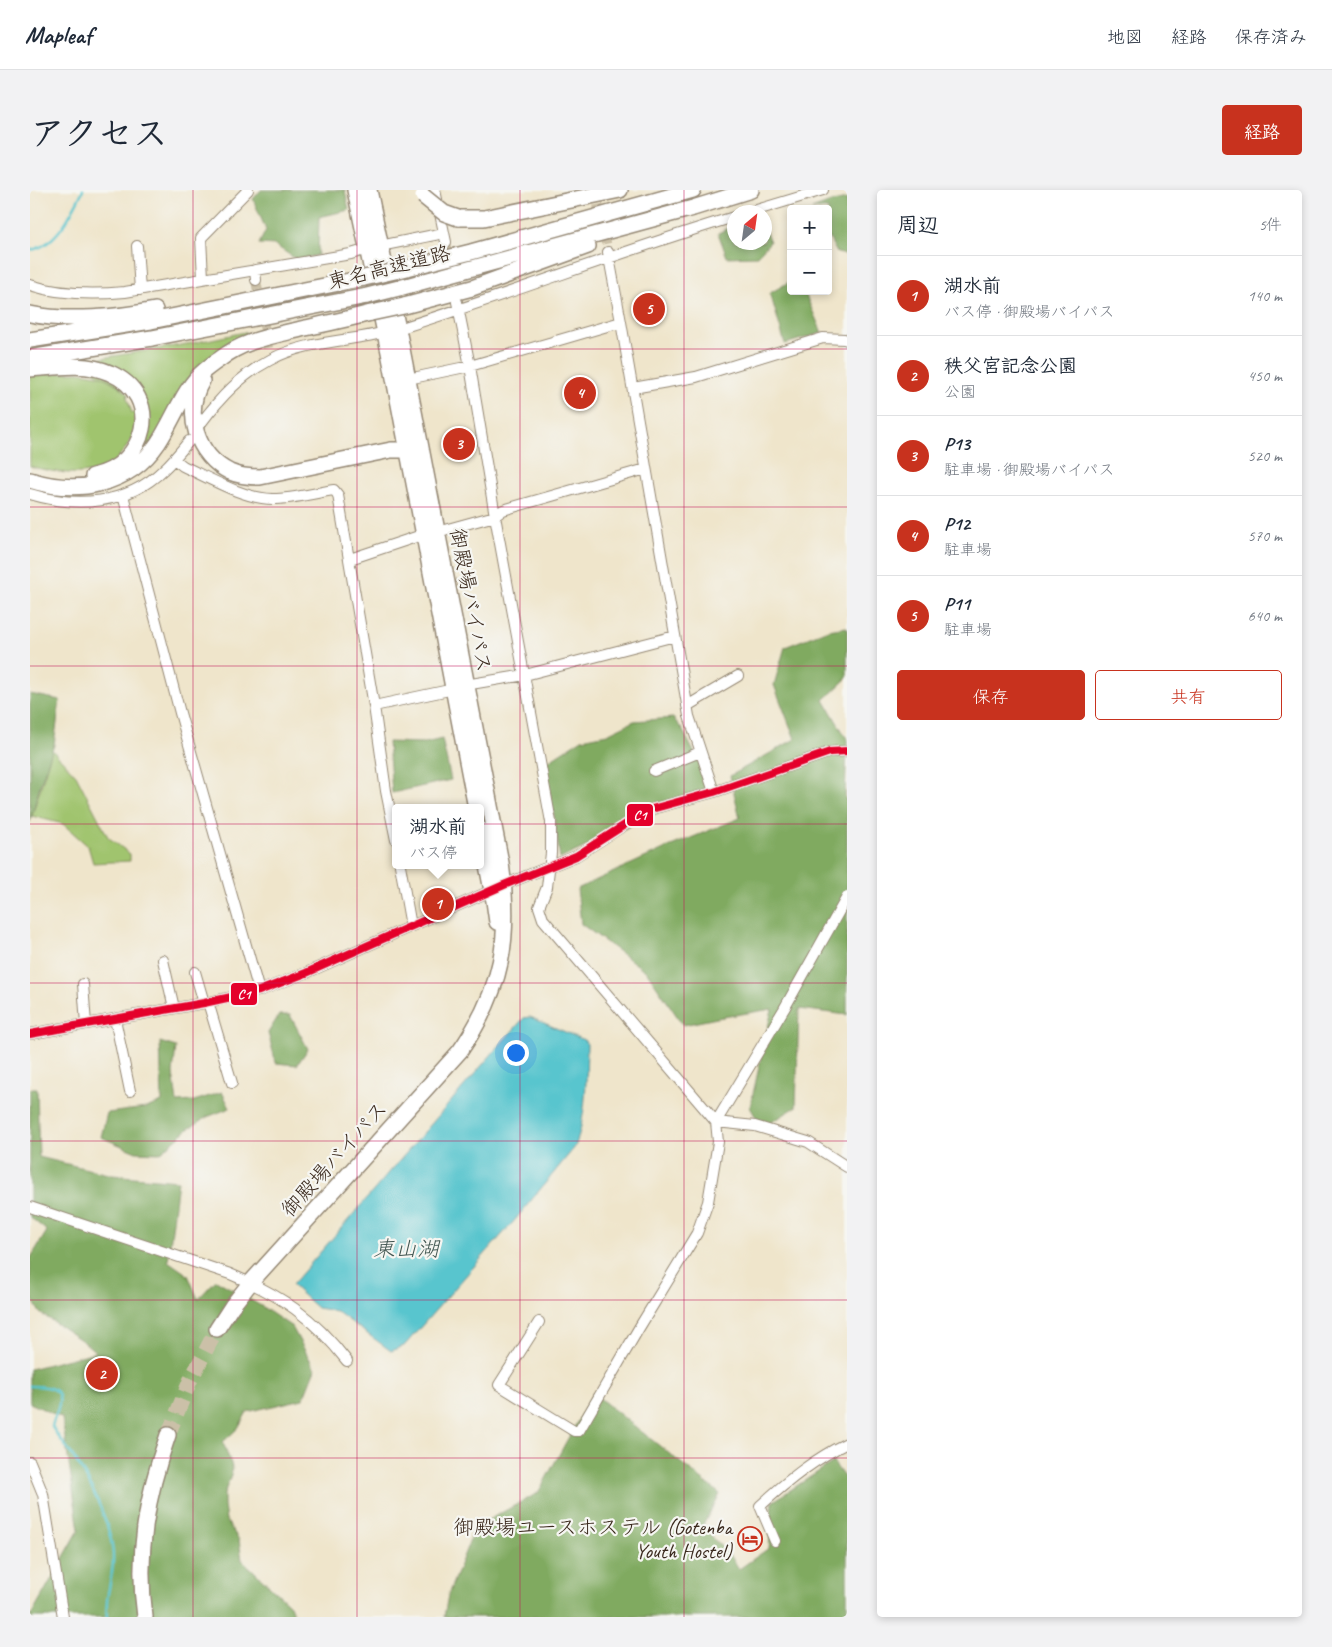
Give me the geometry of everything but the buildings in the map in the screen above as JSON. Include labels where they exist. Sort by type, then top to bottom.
[{"type":"highway","name":"御殿場バイパス","points":[[369,190],[374,247]]},
{"type":"highway","points":[[426,192],[444,213],[458,218],[484,218],[620,190]]},
{"type":"highway","name":"東名高速道路","points":[[30,340],[151,321],[395,271],[693,190]]},
{"type":"highway","name":"東名高速道路","points":[[30,358],[152,338],[367,296],[692,208],[751,190]]},
{"type":"highway","name":"御殿場バイパス","points":[[357,194],[374,247],[391,331],[404,432],[431,533]]},
{"type":"highway","points":[[30,480],[56,486],[82,487],[108,482],[131,471],[158,444],[194,382],[205,370],[231,351],[255,340],[404,306],[472,288],[692,208]]},
{"type":"highway","points":[[30,314],[80,318],[117,315],[147,312],[289,286],[306,290]]},
{"type":"highway","name":"御殿場バイパス","points":[[391,331],[408,380],[422,458],[431,533],[482,804]]},
{"type":"highway","points":[[212,366],[196,394],[194,422],[201,446],[217,464],[231,472],[246,477],[260,477],[391,450],[408,450],[422,458]]},
{"type":"highway","points":[[30,369],[87,367],[112,373],[128,384],[142,409],[143,418],[141,434],[134,449],[118,466],[88,477],[65,478],[30,470]]},
{"type":"highway","points":[[391,450],[400,443],[404,432]]},
{"type":"highway","name":"御殿場バイパス","points":[[460,687],[475,804]]},
{"type":"highway","name":"御殿場バイパス","points":[[217,1329],[250,1282],[445,1069],[468,1040],[482,1016],[492,982],[497,946],[496,909],[498,887],[484,813]]},
{"type":"highway","name":"御殿場バイパス","points":[[484,842],[498,887]]},
{"type":"highway","points":[[145,1617],[142,1550],[145,1523],[152,1487],[168,1435]]},
{"type":"street","points":[[203,278],[201,238],[248,190]]},
{"type":"street","points":[[772,205],[823,190]]},
{"type":"street","points":[[30,285],[77,293],[102,294],[140,290],[203,278],[256,275],[351,254],[374,247],[445,238],[426,192]]},
{"type":"street","points":[[201,423],[228,390],[270,360],[301,348],[391,331],[608,254],[727,219]]},
{"type":"street","points":[[137,246],[140,290]]},
{"type":"street","points":[[608,254],[687,706],[714,792]]},
{"type":"street","points":[[458,306],[551,822],[550,867],[547,887],[539,907],[543,919],[716,1122],[718,1142],[708,1202],[697,1233],[579,1431],[574,1431],[499,1385],[539,1322]]},
{"type":"street","points":[[408,380],[470,366],[621,322]]},
{"type":"street","points":[[632,388],[696,377],[823,338],[844,338],[847,340]]},
{"type":"street","points":[[268,348],[270,360]]},
{"type":"street","points":[[30,494],[62,502],[95,502],[123,495],[150,481],[174,459],[188,441]]},
{"type":"street","points":[[174,459],[183,466],[260,498],[273,499],[334,490],[338,495],[392,820]]},
{"type":"street","points":[[350,559],[431,533],[495,516],[503,510],[646,469]]},
{"type":"street","points":[[123,495],[183,722],[259,991]]},
{"type":"street","points":[[374,706],[525,675],[675,636]]},
{"type":"street","points":[[687,706],[738,676]]},
{"type":"street","points":[[30,1034],[206,1003],[259,991],[306,973],[498,887],[576,856],[648,810],[714,792],[830,752],[847,751]]},
{"type":"street","points":[[654,771],[700,752]]},
{"type":"street","points":[[401,869],[411,926]]},
{"type":"street","points":[[716,1122],[784,1009],[847,897]]},
{"type":"street","points":[[163,960],[174,1008]]},
{"type":"street","points":[[195,972],[232,1083]]},
{"type":"street","points":[[84,984],[86,1024]]},
{"type":"street","points":[[115,1019],[130,1091]]},
{"type":"street","points":[[716,1122],[755,1126],[808,1142],[847,1168]]},
{"type":"street","points":[[30,1207],[250,1282],[272,1293],[315,1324],[332,1341],[347,1361]]},
{"type":"street","points":[[775,1541],[760,1506],[778,1489],[825,1454],[847,1443]]},
{"type":"street","points":[[30,1462],[43,1494],[64,1617]]},
{"type":"green space","points":[[261,190],[345,190],[349,210],[319,217],[318,255],[297,260],[275,245],[259,244],[266,230],[253,199]]},
{"type":"green space","points":[[847,199],[847,255],[837,253],[832,244],[832,205],[823,205]]},
{"type":"green space","points":[[727,229],[727,250],[763,250],[757,256],[727,257],[718,233]]},
{"type":"green space","points":[[787,283],[787,295],[806,295],[822,333],[785,344],[770,293]]},
{"type":"green space","points":[[245,332],[249,337],[228,347],[149,451],[131,460],[144,400],[77,362],[193,343]]},
{"type":"green space","points":[[78,372],[106,378],[128,394],[127,398],[132,413],[136,413],[136,423],[131,441],[114,462],[94,471],[72,473],[50,471],[30,466],[30,375]]},
{"type":"green space","points":[[847,627],[847,678],[824,700],[847,739],[845,799],[847,800],[847,1015],[799,1009],[796,1107],[762,1128],[750,1107],[772,1009],[683,1025],[647,972],[581,924],[577,889],[666,848],[740,818],[730,776],[795,739],[774,685],[785,647],[828,630]]},
{"type":"green space","points":[[30,694],[60,700],[54,745],[30,822]]},
{"type":"green space","points":[[673,718],[682,729],[712,787],[560,859],[545,763],[582,739],[607,734],[634,721]]},
{"type":"green space","points":[[442,739],[451,780],[392,793],[388,742],[425,743]]},
{"type":"green space","points":[[52,750],[76,775],[108,837],[130,854],[130,861],[93,863],[88,846],[63,824],[32,816]]},
{"type":"green space","points":[[279,1015],[290,1015],[308,1049],[297,1065],[276,1063],[268,1033]]},
{"type":"green space","points":[[160,1042],[176,1047],[173,1073],[177,1102],[194,1101],[222,1092],[230,1108],[207,1117],[188,1129],[160,1153],[136,1152],[101,1137],[107,1113],[146,1108],[162,1102]]},
{"type":"green space","points":[[30,1089],[37,1089],[39,1157],[112,1175],[178,1181],[168,1261],[188,1275],[198,1299],[216,1280],[261,1306],[292,1327],[315,1369],[303,1399],[247,1412],[238,1428],[223,1442],[233,1469],[224,1494],[226,1520],[239,1540],[242,1560],[290,1605],[295,1617],[30,1617],[79,1530],[62,1418],[30,1403],[30,1369],[96,1352],[40,1313],[30,1295],[30,1259],[47,1231],[30,1217]]},
{"type":"green space","points":[[593,1393],[720,1494],[702,1527],[732,1558],[739,1569],[769,1548],[772,1502],[833,1462],[847,1481],[847,1617],[444,1617],[448,1595],[475,1527],[538,1493]]},
{"type":"water","name":"東山湖","points":[[530,1017],[584,1040],[587,1044],[584,1109],[575,1147],[515,1220],[404,1346],[391,1351],[336,1311],[317,1308],[292,1285],[497,1048],[524,1018]]},
{"type":"waterway","points":[[30,250],[48,242],[56,235],[69,217],[83,190]]},
{"type":"waterway","points":[[30,1386],[50,1388],[58,1394],[58,1410],[52,1427],[79,1465],[100,1506],[110,1534],[113,1560],[106,1610],[107,1617]]},
{"type":"tunnel","points":[[595,190],[608,252]]},
{"type":"tunnel","points":[[446,242],[456,296]]},
{"type":"tunnel","points":[[256,280],[268,348]]},
{"type":"tunnel","points":[[168,1435],[190,1381],[217,1329]]},
{"type":"transit line","name":"C1","points":[[30,1034],[204,1003],[259,991],[306,973],[504,885],[576,856],[648,810],[714,792],[830,752],[847,751]]},
{"type":"place","name":"P11","points":[[649,309]]},
{"type":"place","name":"P12","points":[[580,393]]},
{"type":"place","name":"P13","points":[[459,444]]},
{"type":"place","name":"湖水前","points":[[438,904]]},
{"type":"place","name":"秩父宮記念公園","points":[[102,1374]]},
{"type":"place","name":"御殿場ユースホステル (Gotenba Youth Hostel)","points":[[750,1539]]}]
